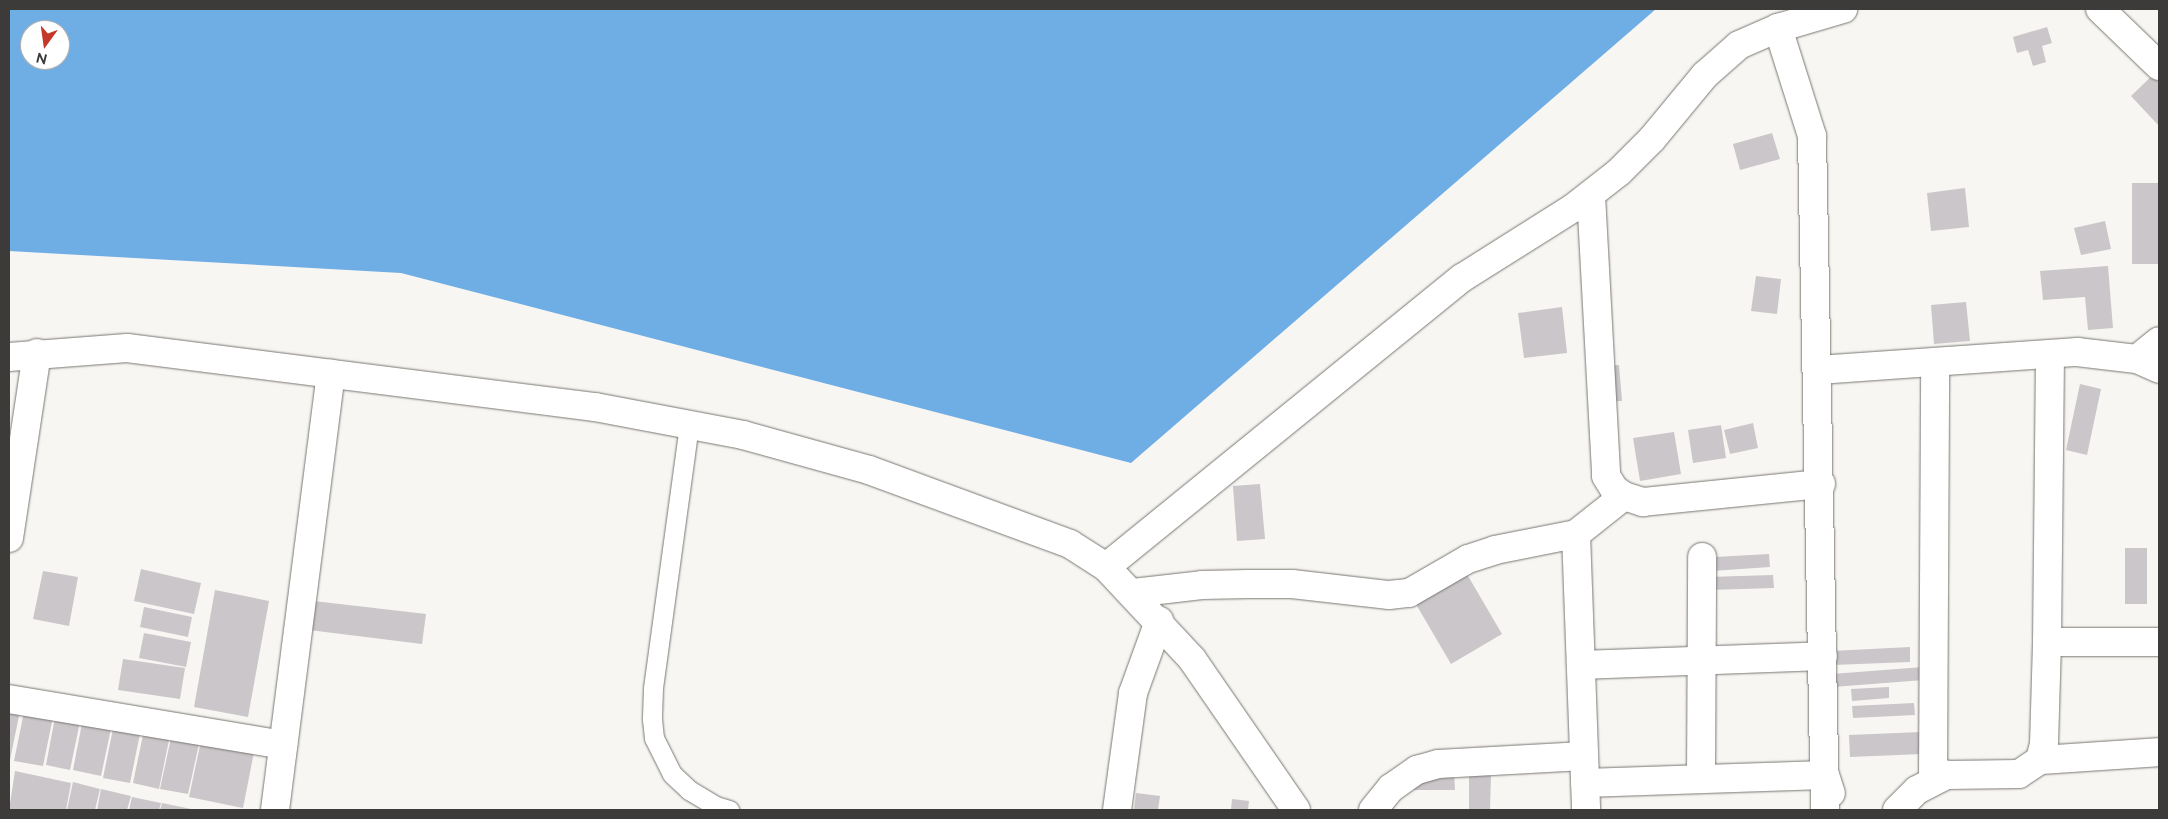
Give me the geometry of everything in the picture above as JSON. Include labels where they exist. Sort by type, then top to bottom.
[{"type":"street","points":[[1106,567],[1462,278],[1591,194],[1652,139],[1705,75],[1739,45],[1778,28],[1843,9]]},
{"type":"street","points":[[2100,9],[2159,66]]},
{"type":"street","points":[[1778,28],[1812,136],[1821,484],[1825,810]]},
{"type":"street","points":[[1591,194],[1606,476],[1614,489],[1624,496],[1643,502],[1821,484]]},
{"type":"street","points":[[1818,370],[2078,352],[2148,364],[2159,341]]},
{"type":"street","points":[[9,357],[37,353],[127,348],[595,408],[743,435],[869,470],[1070,544],[1106,567],[1134,593],[1192,659],[1296,810]]},
{"type":"street","points":[[9,538],[37,353]]},
{"type":"street","points":[[2040,760],[2044,744],[2047,642],[2050,354]]},
{"type":"street","points":[[1933,780],[1935,362]]},
{"type":"street","points":[[274,810],[331,374]]},
{"type":"street","points":[[1134,593],[1202,585],[1248,584],[1292,584],[1389,595],[1409,592],[1468,559],[1495,550],[1576,534],[1624,496]]},
{"type":"street","points":[[1576,534],[1586,810]]},
{"type":"street","points":[[1701,780],[1702,557]]},
{"type":"street","points":[[1117,810],[1133,693],[1159,621]]},
{"type":"street","points":[[2047,642],[2159,642]]},
{"type":"street","points":[[1581,666],[1823,656]]},
{"type":"street","points":[[9,699],[283,745]]},
{"type":"street","points":[[1897,810],[1933,780],[1947,775],[2019,774],[2040,760],[2159,752]]},
{"type":"street","points":[[1373,810],[1391,788],[1417,770],[1438,764],[1584,756]]},
{"type":"street","points":[[1585,783],[1825,775]]},
{"type":"street","points":[[1825,775],[1838,810]]},
{"type":"lane","points":[[689,425],[653,688],[652,720],[654,738],[672,774],[689,790],[716,806],[729,810]]},
{"type":"water","points":[[9,9],[1656,9],[1131,463],[401,273],[9,251]]},
{"type":"building","points":[[2047,27],[2052,43],[2042,46],[2046,62],[2033,66],[2028,50],[2017,53],[2013,37]]},
{"type":"building","points":[[2158,70],[2159,72],[2159,126],[2131,96]]},
{"type":"building","points":[[1772,133],[1780,159],[1740,170],[1733,144]]},
{"type":"building","points":[[2132,183],[2159,183],[2159,264],[2132,264]]},
{"type":"building","points":[[1965,188],[1969,227],[1931,231],[1927,193]]},
{"type":"building","points":[[2105,221],[2111,249],[2081,255],[2074,228]]},
{"type":"building","points":[[2108,266],[2113,328],[2088,330],[2085,297],[2043,300],[2040,271]]},
{"type":"building","points":[[1756,276],[1781,279],[1777,314],[1751,311]]},
{"type":"building","points":[[1966,302],[1970,341],[1934,344],[1931,305]]},
{"type":"building","points":[[1562,307],[1567,353],[1524,358],[1518,313]]},
{"type":"building","points":[[1619,365],[1622,401],[1589,402],[1587,367]]},
{"type":"building","points":[[2080,384],[2101,389],[2087,455],[2066,450]]},
{"type":"building","points":[[1753,423],[1758,448],[1730,454],[1724,430]]},
{"type":"building","points":[[1721,425],[1726,458],[1693,463],[1688,430]]},
{"type":"building","points":[[1674,432],[1681,474],[1640,481],[1633,438]]},
{"type":"building","points":[[1260,484],[1265,539],[1237,541],[1233,486]]},
{"type":"building","points":[[2125,548],[2147,548],[2147,604],[2125,604]]},
{"type":"building","points":[[1769,554],[1770,567],[1697,572],[1696,558]]},
{"type":"building","points":[[1461,564],[1502,634],[1451,664],[1410,594]]},
{"type":"building","points":[[141,569],[201,583],[194,614],[134,601]]},
{"type":"building","points":[[43,571],[78,577],[69,626],[33,619]]},
{"type":"building","points":[[1773,575],[1774,588],[1709,590],[1708,577]]},
{"type":"building","points":[[215,590],[269,601],[248,717],[194,707]]},
{"type":"building","points":[[305,600],[426,614],[422,644],[301,629]]},
{"type":"building","points":[[144,607],[192,617],[188,637],[140,627]]},
{"type":"building","points":[[144,633],[191,642],[186,667],[139,658]]},
{"type":"building","points":[[1910,647],[1910,662],[1833,665],[1832,651]]},
{"type":"building","points":[[123,659],[185,668],[180,699],[118,690]]},
{"type":"building","points":[[1923,667],[1924,680],[1833,687],[1832,674]]},
{"type":"building","points":[[1889,687],[1889,698],[1852,701],[1851,689]]},
{"type":"building","points":[[1914,703],[1915,715],[1853,718],[1852,706]]},
{"type":"building","points":[[9,704],[21,706],[10,760],[9,760]]},
{"type":"building","points":[[25,707],[54,712],[43,766],[14,761]]},
{"type":"building","points":[[56,712],[81,717],[70,770],[46,765]]},
{"type":"building","points":[[83,718],[112,724],[101,776],[73,770]]},
{"type":"building","points":[[114,724],[141,729],[130,783],[103,778]]},
{"type":"building","points":[[144,730],[170,735],[159,789],[133,783]]},
{"type":"building","points":[[1921,732],[1922,754],[1850,757],[1849,735]]},
{"type":"building","points":[[171,738],[199,744],[188,794],[160,789]]},
{"type":"building","points":[[201,741],[254,752],[243,808],[189,797]]},
{"type":"building","points":[[15,771],[71,783],[66,810],[9,810]]},
{"type":"building","points":[[1406,772],[1454,772],[1455,790],[1406,790]]},
{"type":"building","points":[[1469,774],[1491,774],[1490,810],[1469,810]]},
{"type":"building","points":[[73,782],[100,789],[95,810],[67,810]]},
{"type":"building","points":[[101,789],[131,796],[127,810],[97,810]]},
{"type":"building","points":[[1136,793],[1160,796],[1158,810],[1134,810]]},
{"type":"building","points":[[132,797],[161,803],[159,810],[129,810]]},
{"type":"building","points":[[1232,799],[1249,801],[1248,810],[1231,810]]},
{"type":"building","points":[[162,803],[191,809],[191,810],[160,810]]}]
